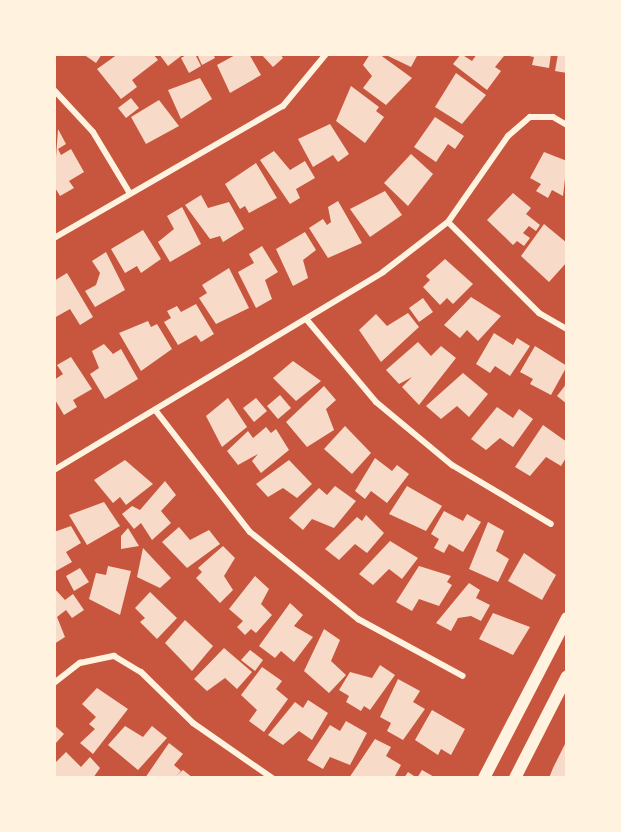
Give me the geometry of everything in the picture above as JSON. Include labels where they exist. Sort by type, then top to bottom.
[{"type":"main road","points":[[484,778],[567,618]]},
{"type":"main road","points":[[515,778],[567,676]]},
{"type":"street","points":[[54,238],[129,192],[283,106],[326,54]]},
{"type":"street","points":[[54,90],[93,132],[129,192]]},
{"type":"street","points":[[54,470],[307,320],[448,222],[508,136],[530,117],[554,117],[567,125]]},
{"type":"street","points":[[448,222],[538,313],[567,329]]},
{"type":"street","points":[[307,320],[384,409],[452,465],[551,524]]},
{"type":"street","points":[[156,411],[250,532],[358,619],[463,676]]},
{"type":"street","points":[[54,683],[80,663],[114,656],[141,672],[193,723],[272,778]]},
{"type":"building","points":[[83,54],[102,54],[96,63]]},
{"type":"building","points":[[118,54],[153,54],[158,60],[132,80],[137,87],[121,99],[97,69]]},
{"type":"building","points":[[159,54],[180,54],[181,56],[168,66]]},
{"type":"building","points":[[188,54],[195,54],[201,66],[189,73],[181,58]]},
{"type":"building","points":[[197,54],[213,54],[215,58],[202,65]]},
{"type":"building","points":[[237,54],[249,54],[261,75],[230,93],[217,65]]},
{"type":"building","points":[[261,54],[280,54],[283,58],[273,67]]},
{"type":"building","points":[[370,54],[379,54],[412,78],[386,105],[363,88],[372,76],[363,65]]},
{"type":"building","points":[[384,54],[418,54],[411,67]]},
{"type":"building","points":[[461,54],[472,61],[477,54],[504,56],[495,67],[501,71],[487,90],[453,64]]},
{"type":"building","points":[[551,54],[549,68],[532,65],[534,57],[524,55]]},
{"type":"building","points":[[558,54],[567,54],[567,73],[555,71]]},
{"type":"building","points":[[456,73],[486,95],[462,124],[435,107]]},
{"type":"building","points":[[200,78],[212,99],[181,119],[168,90]]},
{"type":"building","points":[[351,86],[379,107],[376,111],[384,117],[365,143],[336,121]]},
{"type":"building","points":[[131,98],[139,108],[126,118],[118,108]]},
{"type":"building","points":[[159,100],[179,126],[146,144],[131,117]]},
{"type":"building","points":[[435,117],[464,136],[455,149],[448,144],[436,162],[414,147]]},
{"type":"building","points":[[330,124],[349,154],[338,162],[333,155],[313,167],[298,139]]},
{"type":"building","points":[[58,129],[66,144],[58,149],[61,155],[71,149],[84,172],[69,181],[74,188],[60,196],[54,186]]},
{"type":"building","points":[[274,151],[290,170],[305,161],[315,178],[296,189],[300,198],[290,204],[260,160]]},
{"type":"building","points":[[544,152],[567,161],[563,196],[552,190],[548,198],[536,191],[541,184],[530,178]]},
{"type":"building","points":[[411,154],[433,174],[408,206],[384,183]]},
{"type":"building","points":[[256,163],[277,198],[249,213],[245,206],[240,209],[225,184]]},
{"type":"building","points":[[385,191],[402,215],[370,237],[350,209]]},
{"type":"building","points":[[513,193],[531,208],[526,214],[540,225],[536,231],[529,226],[523,233],[530,238],[524,246],[517,241],[513,245],[487,220]]},
{"type":"building","points":[[201,195],[208,208],[229,202],[244,229],[223,242],[220,236],[210,239],[185,205]]},
{"type":"building","points":[[338,201],[362,243],[328,258],[309,228],[323,219],[327,225],[331,222],[328,207]]},
{"type":"building","points":[[182,207],[201,244],[170,262],[158,242],[174,229],[167,216]]},
{"type":"building","points":[[544,224],[567,243],[567,262],[549,282],[521,256]]},
{"type":"building","points":[[143,230],[161,259],[141,273],[137,266],[125,273],[111,249]]},
{"type":"building","points":[[305,232],[316,250],[303,260],[308,278],[293,286],[276,249]]},
{"type":"building","points":[[262,246],[278,272],[265,280],[272,299],[256,308],[238,272],[254,263],[249,254]]},
{"type":"building","points":[[106,252],[125,290],[95,307],[85,291],[96,285],[100,273],[92,261]]},
{"type":"building","points":[[445,259],[473,284],[453,304],[447,298],[440,305],[423,287],[430,280],[426,276]]},
{"type":"building","points":[[229,268],[249,308],[216,324],[199,298],[207,293],[202,285]]},
{"type":"building","points":[[67,273],[93,317],[80,325],[70,309],[54,318],[54,281]]},
{"type":"building","points":[[471,297],[501,316],[478,341],[467,330],[460,338],[444,325]]},
{"type":"building","points":[[423,298],[433,312],[419,322],[409,308]]},
{"type":"building","points":[[196,304],[214,334],[201,342],[196,335],[178,345],[164,322],[171,318],[167,311],[177,306],[181,312]]},
{"type":"building","points":[[408,313],[419,327],[381,362],[359,330],[376,314],[387,326]]},
{"type":"building","points":[[148,321],[151,327],[157,324],[172,349],[141,371],[119,333]]},
{"type":"building","points":[[494,333],[513,345],[517,338],[530,346],[510,376],[495,366],[490,373],[476,364]]},
{"type":"building","points":[[418,342],[431,356],[441,346],[456,358],[419,405],[402,387],[412,377],[399,384],[386,370]]},
{"type":"building","points":[[104,344],[113,354],[121,349],[138,379],[105,399],[90,374],[99,368],[92,351]]},
{"type":"building","points":[[535,346],[567,366],[551,395],[530,384],[533,379],[520,372]]},
{"type":"building","points":[[71,357],[92,389],[73,400],[77,407],[64,415],[54,398],[54,380],[63,374],[57,365]]},
{"type":"building","points":[[293,361],[321,381],[296,401],[273,378]]},
{"type":"building","points":[[463,373],[488,394],[469,417],[457,406],[441,419],[426,406]]},
{"type":"building","points":[[567,383],[567,404],[557,396]]},
{"type":"building","points":[[324,386],[336,400],[326,409],[334,430],[307,447],[286,422]]},
{"type":"building","points":[[280,395],[291,408],[278,419],[267,406]]},
{"type":"building","points":[[228,398],[247,427],[222,447],[206,416]]},
{"type":"building","points":[[256,398],[267,411],[254,422],[243,408]]},
{"type":"building","points":[[497,407],[513,418],[519,409],[533,419],[513,447],[500,438],[486,450],[471,439]]},
{"type":"building","points":[[543,425],[567,442],[567,456],[561,466],[546,457],[530,476],[515,467]]},
{"type":"building","points":[[345,426],[371,453],[352,474],[324,449]]},
{"type":"building","points":[[266,427],[271,433],[276,429],[289,450],[261,473],[252,461],[258,454],[238,465],[227,451],[248,431],[253,438]]},
{"type":"building","points":[[375,458],[392,471],[397,465],[409,474],[387,503],[371,491],[365,499],[355,491]]},
{"type":"building","points":[[125,460],[153,484],[126,505],[120,497],[113,503],[94,480]]},
{"type":"building","points":[[289,460],[312,484],[297,498],[283,488],[268,497],[256,484]]},
{"type":"building","points":[[165,481],[176,495],[161,511],[171,523],[152,540],[141,523],[134,529],[122,514],[132,506],[140,510]]},
{"type":"building","points":[[335,486],[356,501],[334,528],[312,519],[303,530],[289,518],[319,488],[327,495]]},
{"type":"building","points":[[407,486],[442,506],[426,531],[389,514]]},
{"type":"building","points":[[104,502],[120,526],[87,545],[69,515]]},
{"type":"building","points":[[444,511],[463,521],[467,514],[481,522],[463,552],[449,544],[444,553],[434,548],[439,539],[431,534]]},
{"type":"building","points":[[366,515],[384,533],[367,553],[355,544],[339,560],[325,549],[357,517],[362,521]]},
{"type":"building","points":[[488,522],[504,531],[496,551],[509,559],[498,582],[469,569]]},
{"type":"building","points":[[71,526],[81,543],[66,552],[72,562],[54,572],[54,532]]},
{"type":"building","points":[[179,527],[190,540],[209,530],[220,544],[187,568],[162,542]]},
{"type":"building","points":[[128,528],[139,546],[121,549],[121,536]]},
{"type":"building","points":[[390,541],[418,558],[402,579],[389,569],[373,585],[359,574]]},
{"type":"building","points":[[223,546],[235,558],[224,576],[233,590],[220,603],[196,578],[202,572],[198,568]]},
{"type":"building","points":[[143,548],[171,578],[160,588],[137,577]]},
{"type":"building","points":[[524,553],[556,575],[542,600],[508,581]]},
{"type":"building","points":[[108,566],[131,571],[120,615],[89,599],[96,573],[106,575]]},
{"type":"building","points":[[419,566],[451,576],[447,582],[452,585],[439,606],[419,599],[412,611],[396,602]]},
{"type":"building","points":[[80,568],[89,582],[74,591],[66,576]]},
{"type":"building","points":[[255,576],[269,589],[261,604],[272,615],[256,633],[251,629],[245,635],[237,627],[243,621],[229,609]]},
{"type":"building","points":[[469,583],[480,590],[476,598],[490,605],[481,621],[471,616],[458,618],[451,631],[436,623]]},
{"type":"building","points":[[54,588],[65,600],[73,594],[84,610],[72,618],[66,610],[57,617],[65,637],[54,644]]},
{"type":"building","points":[[150,592],[177,618],[157,639],[140,622],[145,618],[135,608]]},
{"type":"building","points":[[290,603],[303,615],[294,626],[313,637],[294,662],[281,651],[275,658],[259,646]]},
{"type":"building","points":[[493,613],[530,627],[513,655],[479,639]]},
{"type":"building","points":[[185,620],[213,646],[192,671],[165,643]]},
{"type":"building","points":[[324,629],[340,640],[331,661],[346,675],[329,693],[304,671]]},
{"type":"building","points":[[224,648],[252,672],[237,689],[225,678],[207,691],[194,679]]},
{"type":"building","points":[[250,650],[263,660],[255,671],[241,660]]},
{"type":"building","points":[[380,665],[395,675],[370,710],[364,706],[361,711],[346,702],[349,696],[339,690],[350,672],[372,678]]},
{"type":"building","points":[[262,667],[282,681],[276,689],[288,699],[264,732],[249,721],[257,710],[241,695]]},
{"type":"building","points":[[398,679],[420,691],[413,702],[425,709],[403,740],[387,731],[391,723],[380,717]]},
{"type":"building","points":[[97,688],[128,709],[93,754],[80,743],[95,729],[89,724],[96,717],[82,704]]},
{"type":"building","points":[[308,700],[328,713],[312,740],[299,731],[283,745],[268,735],[295,702],[303,708]]},
{"type":"building","points":[[432,710],[465,729],[451,755],[441,749],[438,755],[415,740]]},
{"type":"building","points":[[346,721],[367,733],[350,765],[330,757],[323,769],[307,760],[330,725],[340,731]]},
{"type":"building","points":[[54,725],[64,734],[54,745]]},
{"type":"building","points":[[125,726],[143,737],[152,726],[167,738],[138,770],[108,745]]},
{"type":"building","points":[[375,739],[391,747],[386,756],[401,765],[394,778],[349,778]]},
{"type":"building","points":[[567,740],[567,778],[549,778],[553,768]]},
{"type":"building","points":[[169,743],[183,754],[174,765],[181,771],[176,776],[183,770],[193,778],[145,778]]},
{"type":"building","points":[[66,752],[81,767],[90,757],[100,768],[93,778],[54,778],[54,764]]},
{"type":"building","points":[[422,770],[436,778],[417,778]]},
{"type":"building","points":[[408,772],[417,778],[404,778]]}]
